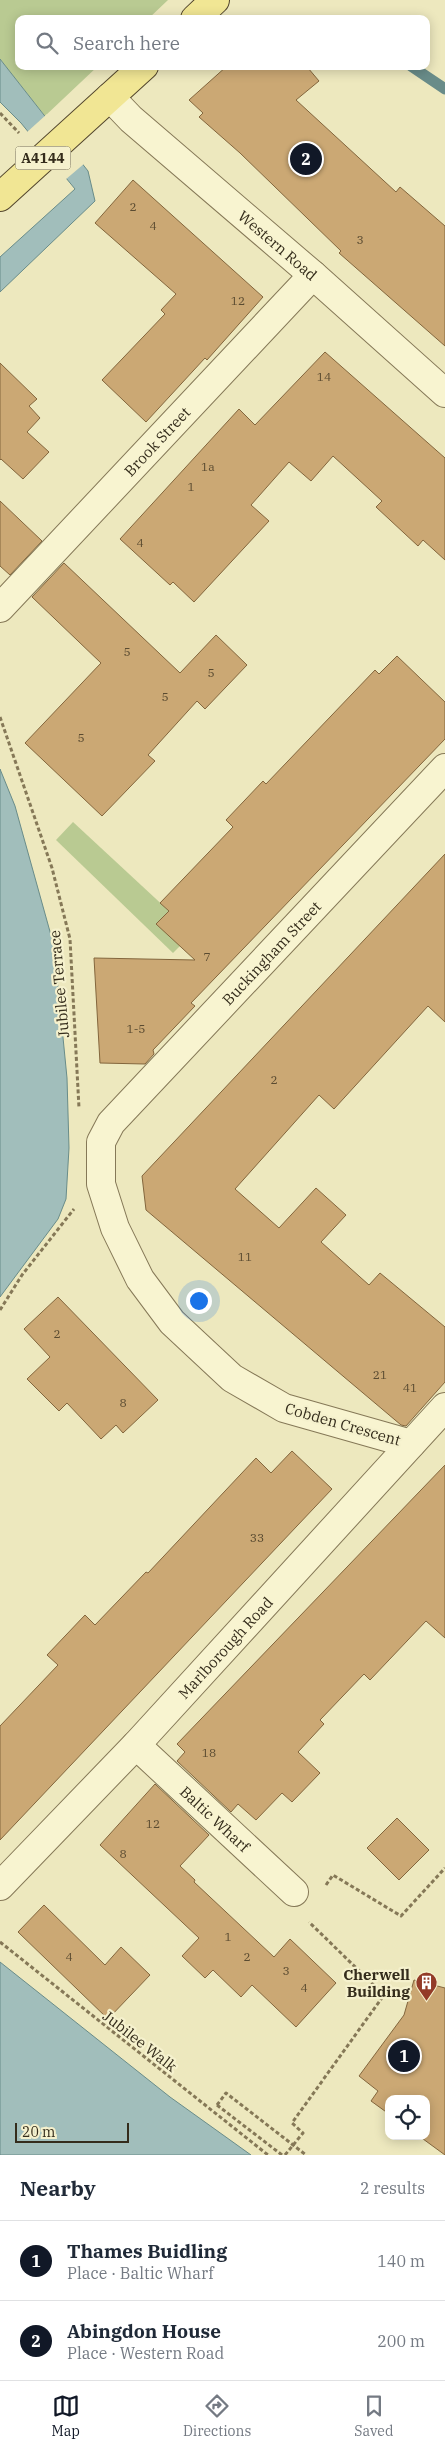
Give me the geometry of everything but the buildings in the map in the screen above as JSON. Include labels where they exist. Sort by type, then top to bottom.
[{"type":"main road","points":[[199,15],[215,0]]},
{"type":"main road","name":"A4144","points":[[0,197],[140,70]]},
{"type":"street","name":"Western Road","points":[[110,97],[131,119],[313,275],[445,393]]},
{"type":"street","name":"Brook Street","points":[[0,608],[313,275]]},
{"type":"street","name":"Buckingham Street","points":[[101,1142],[111,1123],[445,768]]},
{"type":"street","name":"Cobden Crescent","points":[[101,1142],[101,1184],[115,1228],[140,1279],[172,1322],[232,1378],[284,1408],[411,1444]]},
{"type":"street","name":"Marlborough Road","points":[[0,1886],[136,1745],[445,1407]]},
{"type":"street","name":"Baltic Wharf","points":[[136,1745],[294,1892]]},
{"type":"path","points":[[0,113],[22,137]]},
{"type":"path","name":"Jubilee Terrace","points":[[0,717],[52,868],[70,939],[79,1112]]},
{"type":"path","points":[[0,1310],[22,1275],[72,1212]]},
{"type":"path","points":[[324,1888],[333,1875],[401,1916],[445,1868]]},
{"type":"path","points":[[294,1892],[302,1915],[384,1995],[292,2124],[303,2133],[284,2155],[217,2105],[226,2093],[306,2155]]},
{"type":"path","name":"Jubilee Walk","points":[[0,1942],[268,2155]]},
{"type":"green space","points":[[0,0],[168,0],[152,15],[15,15],[15,70],[94,70],[45,116],[0,59]]},
{"type":"green space","points":[[73,822],[169,911],[180,946],[173,953],[56,840]]},
{"type":"water","points":[[0,59],[88,171],[95,201],[0,292],[0,257],[75,189],[21,123],[0,102]]},
{"type":"water","points":[[0,769],[15,806],[54,946],[67,1078],[69,1148],[66,1199],[58,1219],[0,1297]]},
{"type":"water","points":[[0,1962],[170,2097],[251,2155],[0,2155]]},
{"type":"pier","points":[[47,114],[85,163],[65,180],[26,133]]},
{"type":"waterway","points":[[417,70],[445,89]]},
{"type":"place","name":"Abingdon House","points":[[306,159]]},
{"type":"place","name":"Cherwell Building","points":[[426,2002]]},
{"type":"place","name":"Thames Buidling","points":[[404,2056]]}]
